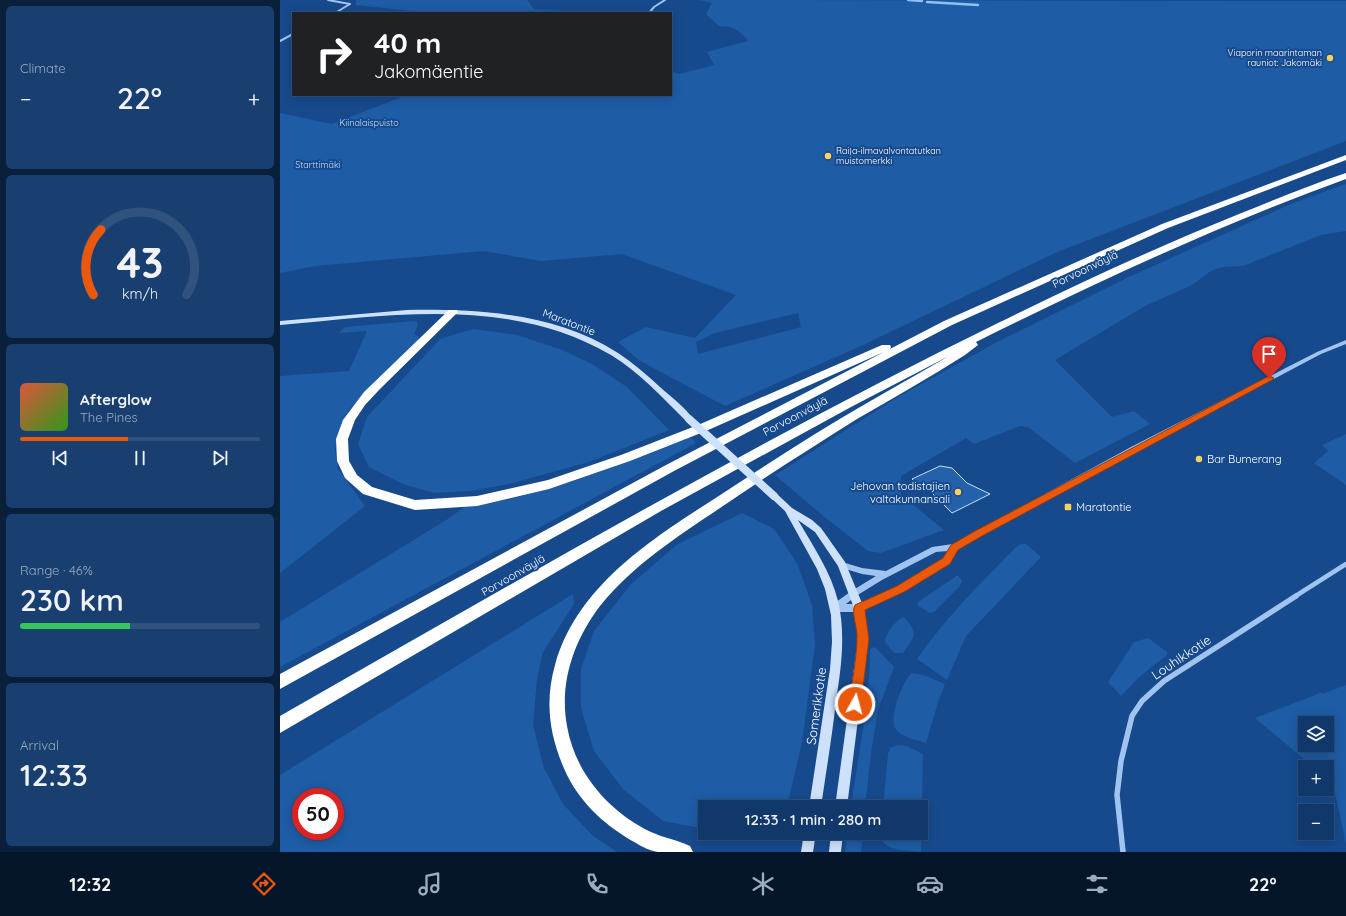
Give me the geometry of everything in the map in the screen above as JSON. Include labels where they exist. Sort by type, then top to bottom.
[{"type":"highway","name":"Porvoonväylä","points":[[280,682],[670,468],[948,323],[1165,226],[1346,156]]},
{"type":"highway","name":"Porvoonväylä","points":[[280,725],[667,502],[873,389],[1142,258],[1264,206],[1346,176]]},
{"type":"highway","points":[[453,312],[364,398],[348,420],[342,439],[341,451],[343,462],[347,472],[356,483],[378,496],[410,504],[455,504],[502,497],[555,482],[616,462],[720,421],[859,358],[948,323]]},
{"type":"highway","points":[[684,852],[668,848],[639,835],[614,819],[590,797],[574,775],[564,751],[559,730],[556,704],[558,679],[563,659],[582,620],[595,602],[620,575],[645,553],[673,532],[853,417],[950,361],[1006,323]]},
{"type":"main road","name":"Maratontie","points":[[280,323],[382,314],[453,312],[503,316],[539,323],[590,342],[613,354],[636,370],[789,510],[809,522],[818,530],[842,565],[859,608]]},
{"type":"main road","name":"Maratontie","points":[[789,510],[823,571],[831,590],[835,608]]},
{"type":"main road","name":"Somerikkotie","points":[[816,800],[829,721],[837,651],[835,608]]},
{"type":"main road","points":[[842,800],[863,639],[859,608]]},
{"type":"main road","points":[[807,852],[809,840]]},
{"type":"main road","points":[[834,852],[836,840]]},
{"type":"street","points":[[328,0],[350,4],[337,12]]},
{"type":"street","points":[[649,12],[665,0]]},
{"type":"street","points":[[280,41],[292,35]]},
{"type":"street","points":[[835,608],[853,594],[935,549],[954,547],[1134,449],[1299,363],[1346,342]]},
{"type":"street","points":[[835,608],[859,608],[900,589],[946,561],[954,547]]},
{"type":"street","name":"Louhikkotie","points":[[1123,852],[1117,795],[1121,761],[1132,716],[1142,701],[1169,677],[1346,564]]},
{"type":"street","points":[[842,565],[862,571],[888,574]]},
{"type":"green space","points":[[356,0],[527,0],[534,9],[580,12],[421,12],[356,5]]},
{"type":"green space","points":[[699,0],[1346,1],[1346,141],[1057,252],[863,345],[725,406],[640,361],[618,342],[646,327],[695,338],[736,295],[622,254],[541,261],[484,251],[315,266],[280,273],[280,113],[332,124],[404,96],[672,96],[672,71],[679,74],[714,65],[707,52],[748,41],[732,28],[724,26],[720,27],[706,14],[712,3]],"holes":[[[798,313],[801,327],[698,354],[696,342],[715,333]]]},
{"type":"green space","points":[[1346,184],[1346,231],[1321,235],[1243,266],[1222,267],[1211,271],[1192,285],[1145,306],[1055,360],[1112,417],[1134,411],[1150,424],[1075,463],[1028,427],[1020,426],[974,444],[966,438],[901,476],[901,495],[944,530],[881,553],[868,551],[775,475],[898,397],[997,342],[1131,276],[1293,203]]},
{"type":"green space","points":[[414,321],[418,324],[414,334],[418,336],[419,341],[378,378],[348,411],[338,432],[335,450],[338,469],[365,506],[280,573],[280,376],[349,371],[367,331],[339,333],[345,327]]},
{"type":"green space","points":[[473,329],[517,335],[562,350],[592,364],[627,387],[669,430],[589,462],[509,484],[470,491],[434,493],[403,484],[369,467],[358,444],[367,417],[440,339]]},
{"type":"green space","points":[[1346,434],[1346,485],[1314,463],[1328,451],[1322,445]]},
{"type":"green space","points":[[690,437],[696,443],[280,667],[280,622],[451,517],[464,507],[510,499],[565,484],[628,462]]},
{"type":"green space","points":[[742,513],[774,529],[797,563],[812,605],[815,645],[802,742],[789,800],[698,800],[698,828],[663,821],[623,789],[594,751],[581,708],[581,669],[594,631],[631,584],[678,544]]},
{"type":"green space","points":[[1021,544],[1026,544],[1041,557],[966,636],[947,680],[917,659],[964,601],[1015,548]]},
{"type":"green space","points":[[958,575],[962,581],[960,586],[934,612],[930,613],[917,605],[918,602]]},
{"type":"green space","points":[[573,594],[574,604],[543,652],[537,679],[533,725],[544,768],[563,804],[593,836],[617,852],[280,852],[280,775]]},
{"type":"green space","points":[[904,617],[912,627],[914,635],[913,639],[903,653],[894,653],[885,642],[887,634],[897,621]]},
{"type":"green space","points":[[1148,638],[1167,652],[1167,655],[1139,677],[1121,696],[1108,682],[1134,642]]},
{"type":"green space","points":[[875,647],[894,667],[878,710],[866,800],[852,800],[866,709],[870,649]]},
{"type":"green space","points":[[912,673],[923,675],[945,684],[926,743],[901,734],[895,728],[894,723],[895,708],[901,690]]},
{"type":"green space","points":[[1346,685],[1346,844],[1334,788],[1334,760],[1305,760],[1255,718],[1323,692],[1322,694]]},
{"type":"green space","points":[[898,745],[907,746],[923,754],[922,800],[884,800],[888,754],[890,748]]},
{"type":"green space","points":[[846,840],[862,840],[861,852],[845,852]]},
{"type":"green space","points":[[883,840],[921,840],[921,852],[895,849],[885,844]]},
{"type":"building","name":"Jehovan todistajien valtakunnansali","points":[[940,466],[952,468],[967,483],[990,494],[952,513],[926,487],[922,489],[912,479]]},
{"type":"waterway","points":[[908,0],[922,1]]},
{"type":"waterway","points":[[927,2],[978,5]]},
{"type":"place","name":"Viaporin maarintaman rauniot: Jakomäki","points":[[1330,58]]},
{"type":"place","name":"Raija-ilmavalvontatutkan muistomerkki","points":[[828,156]]},
{"type":"place","name":"Bar Bumerang","points":[[1199,459]]},
{"type":"place","name":"Jehovan todistajien valtakunnansali","points":[[958,492]]},
{"type":"place","name":"Maratontie","points":[[1068,507]]},
{"type":"route","points":[[855,704],[863,639],[859,608],[900,589],[946,561],[954,547],[978,533],[1269,378]]},
{"type":"park label","name":"Kiinalaispuisto","points":[[369,123]]},
{"type":"park label","name":"Starttimäki","points":[[318,165]]}]
